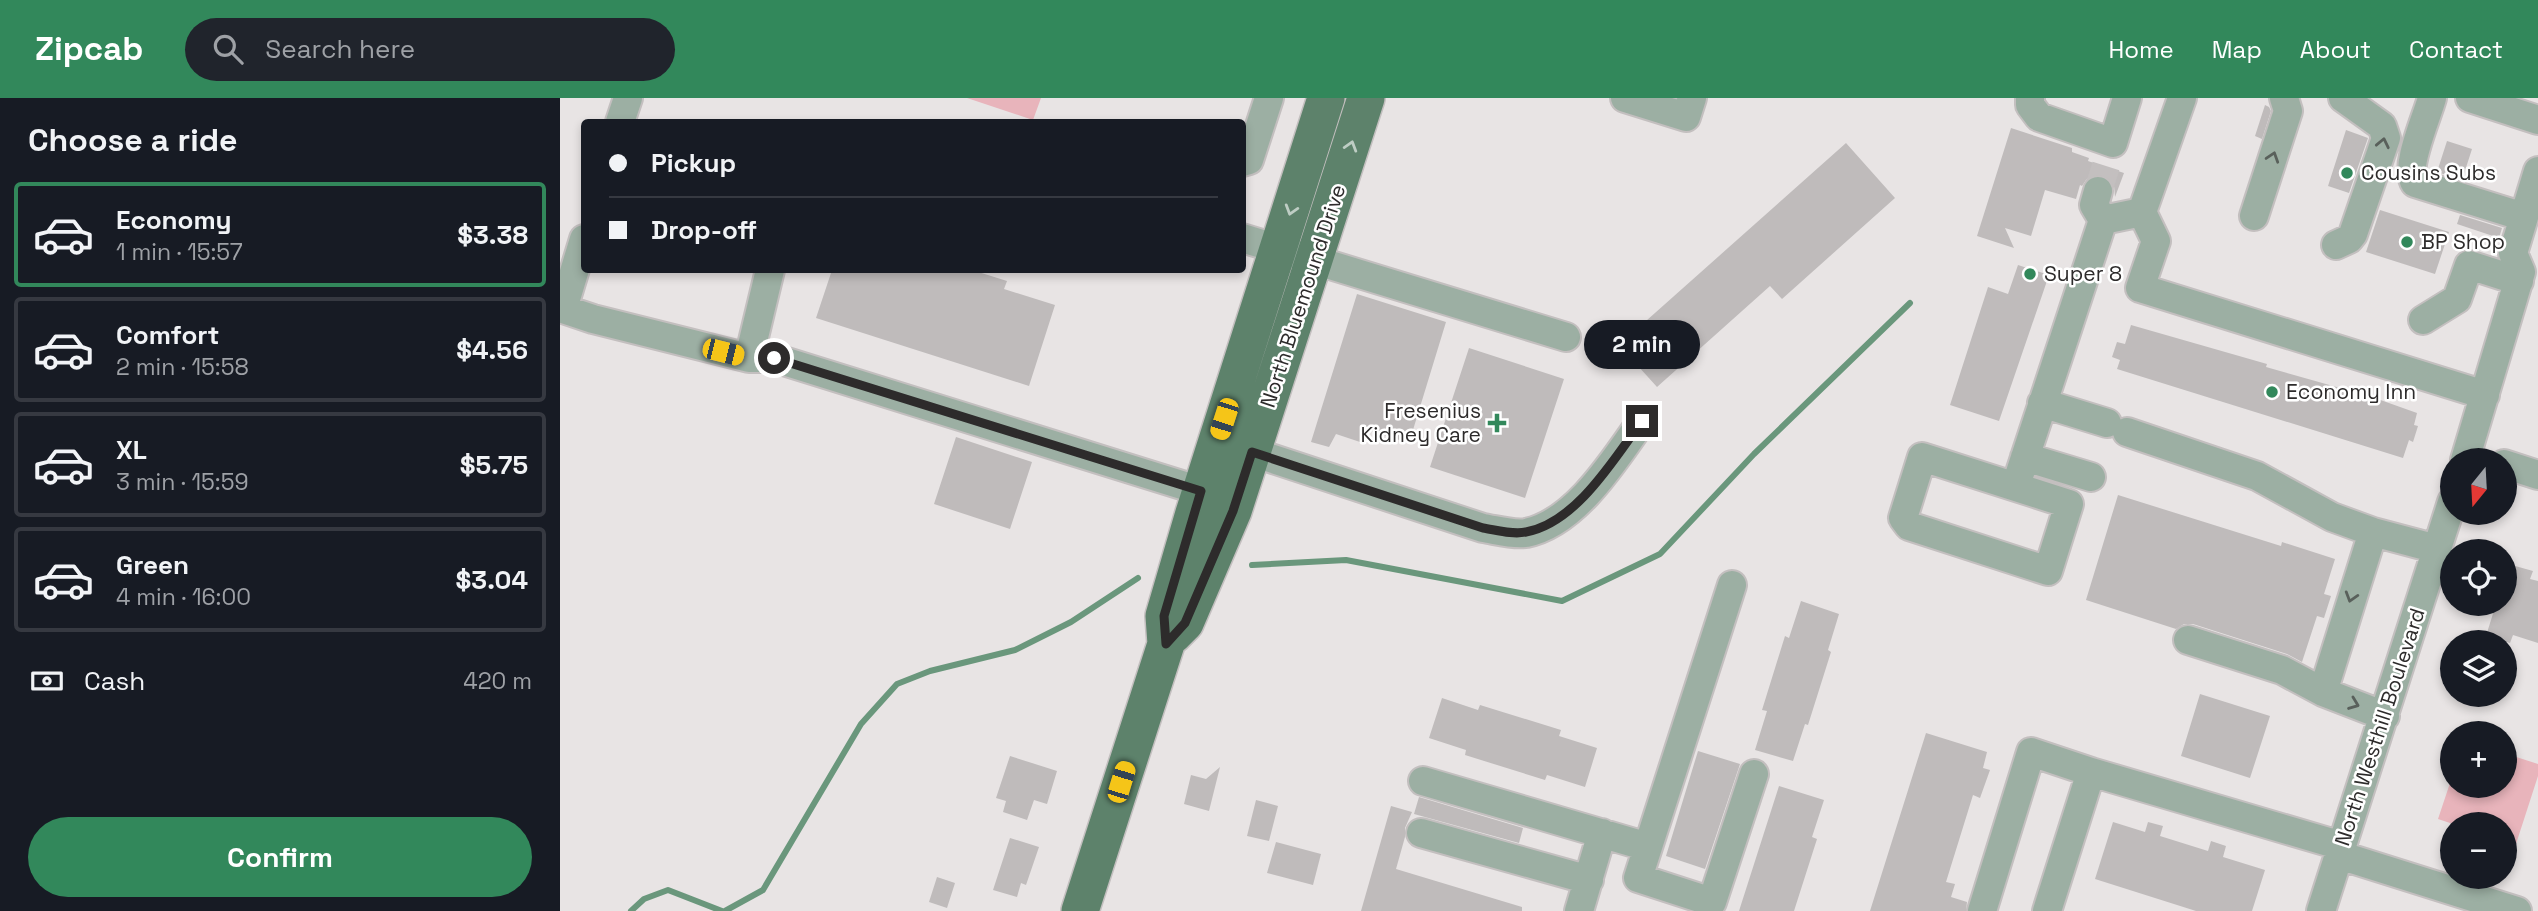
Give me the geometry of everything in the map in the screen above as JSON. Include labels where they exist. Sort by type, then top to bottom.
[{"type":"main road","name":"North Bluemound Drive","points":[[1080,911],[1166,644],[1164,616],[1201,491],[1326,98]]},
{"type":"main road","name":"North Bluemound Drive","points":[[1166,644],[1185,623],[1233,511],[1366,98]]},
{"type":"street","points":[[621,119],[628,98]]},
{"type":"street","points":[[1246,161],[1249,160],[1269,98]]},
{"type":"street","points":[[1625,98],[1689,108]]},
{"type":"street","points":[[2030,98],[2030,106],[2039,117],[2105,167]]},
{"type":"street","points":[[2016,485],[2103,220],[2094,205],[2127,98]]},
{"type":"street","points":[[2182,98],[2141,212],[2156,241],[2140,288],[2485,395]]},
{"type":"street","points":[[2254,216],[2288,111],[2284,98]]},
{"type":"street","points":[[2336,245],[2353,234],[2386,138],[2382,126],[2343,98]]},
{"type":"street","points":[[2432,98],[2412,164],[2411,176],[2415,183],[2524,217]]},
{"type":"street","points":[[2470,98],[2538,120]]},
{"type":"street","points":[[2526,273],[2513,253],[2538,171]]},
{"type":"street","points":[[2103,220],[2141,212]]},
{"type":"street","points":[[1246,239],[1566,337]]},
{"type":"street","points":[[581,248],[561,309],[749,358],[774,358],[1201,491]]},
{"type":"street","points":[[2423,320],[2457,299],[2469,265],[2526,273]]},
{"type":"street","points":[[749,358],[769,273]]},
{"type":"street","points":[[2477,448],[2485,395],[2526,273]]},
{"type":"street","points":[[2042,403],[2257,476],[2332,517],[2373,532],[2437,549]]},
{"type":"street","points":[[1252,452],[1483,528],[1522,533],[1541,528],[1560,518],[1603,475],[1642,421]]},
{"type":"street","points":[[1922,457],[2016,485],[2068,503],[2048,571],[1909,526],[1903,518],[1922,457]]},
{"type":"street","points":[[2025,457],[2091,477]]},
{"type":"street","points":[[2517,468],[2538,475]]},
{"type":"street","name":"North Westhill Boulevard","points":[[2322,911],[2445,525]]},
{"type":"street","points":[[2323,692],[2373,532]]},
{"type":"street","points":[[1732,585],[1638,878],[1712,902],[1754,774]]},
{"type":"street","points":[[2188,640],[2282,670],[2323,692],[2385,716]]},
{"type":"street","points":[[1982,911],[2031,752],[2340,850],[2517,911]]},
{"type":"street","points":[[2047,911],[2091,772]]},
{"type":"street","points":[[1423,781],[1648,847]]},
{"type":"street","points":[[1421,833],[1589,880]]},
{"type":"street","points":[[1579,911],[1602,833]]},
{"type":"shaded area","points":[[967,98],[1041,98],[1033,119]]},
{"type":"shaded area","points":[[2517,757],[2538,764],[2538,776],[2517,841],[2517,812],[2440,812],[2445,798],[2517,798]]},
{"type":"building","points":[[2265,105],[2271,111],[2262,139],[2255,136]]},
{"type":"building","points":[[2011,128],[2072,148],[2072,152],[2089,158],[2088,161],[2124,173],[2115,197],[2114,186],[2109,179],[2102,175],[2093,175],[2080,185],[2076,199],[2045,190],[2031,236],[2005,228],[2014,248],[1977,236]]},
{"type":"building","name":"Cousins Subs","points":[[2346,130],[2368,138],[2349,193],[2328,186]]},
{"type":"building","points":[[2447,141],[2472,149],[2462,180],[2437,172]]},
{"type":"building","points":[[1846,143],[1895,198],[1782,299],[1770,286],[1657,387],[1619,345]]},
{"type":"building","name":"BP Shop","points":[[2380,210],[2449,232],[2435,274],[2366,252]]},
{"type":"building","points":[[2460,215],[2502,228],[2499,238],[2457,224]]},
{"type":"building","points":[[2018,265],[2049,275],[1999,421],[1950,405],[1988,287],[2008,294]]},
{"type":"building","points":[[831,273],[982,273],[1007,281],[1004,289],[1055,305],[1029,386],[816,318]]},
{"type":"building","points":[[1357,294],[1446,322],[1409,443],[1364,429],[1360,442],[1336,434],[1329,447],[1311,442]]},
{"type":"building","name":"Economy Inn","points":[[2131,325],[2267,364],[2266,367],[2372,397],[2417,413],[2414,425],[2418,426],[2413,442],[2409,440],[2403,458],[2117,369],[2120,360],[2112,357],[2117,342],[2125,344]]},
{"type":"building","name":"Fresenius Kidney Care","points":[[1469,348],[1564,379],[1525,498],[1430,467]]},
{"type":"building","points":[[956,437],[1032,462],[1010,529],[934,504]]},
{"type":"building","points":[[2118,495],[2281,546],[2282,542],[2335,559],[2324,594],[2331,596],[2324,618],[2317,616],[2302,662],[2287,654],[2193,624],[2184,624],[2176,629],[2086,600]]},
{"type":"building","points":[[2517,567],[2533,571],[2530,579],[2538,581],[2538,643],[2517,636],[2517,630],[2488,630],[2492,616],[2517,616]]},
{"type":"building","points":[[1801,601],[1839,614],[1828,650],[1831,652],[1808,725],[1805,724],[1793,761],[1755,750],[1767,711],[1762,710],[1785,636],[1789,638]]},
{"type":"building","points":[[2200,694],[2270,716],[2250,778],[2181,756]]},
{"type":"building","points":[[1442,698],[1478,710],[1480,705],[1561,730],[1559,736],[1597,748],[1585,787],[1547,775],[1545,780],[1465,755],[1466,750],[1429,738]]},
{"type":"building","points":[[1926,733],[1987,752],[1983,768],[1990,770],[1980,798],[1973,795],[1946,882],[1955,884],[1951,897],[1967,902],[1966,911],[1870,911]]},
{"type":"building","points":[[1698,751],[1740,764],[1705,869],[1666,856]]},
{"type":"building","points":[[1010,756],[1057,771],[1047,804],[1034,800],[1027,820],[1003,812],[1006,801],[996,798]]},
{"type":"building","points":[[1220,767],[1209,811],[1184,804],[1191,775],[1206,779]]},
{"type":"building","points":[[1779,786],[1824,800],[1812,837],[1817,839],[1794,911],[1739,911]]},
{"type":"building","points":[[1419,797],[1523,828],[1519,843],[1414,814]]},
{"type":"building","points":[[1256,800],[1278,806],[1269,841],[1247,836]]},
{"type":"building","points":[[1391,806],[1412,812],[1405,828],[1396,869],[1522,907],[1522,911],[1361,911]]},
{"type":"building","points":[[2113,822],[2145,832],[2148,822],[2163,826],[2160,836],[2208,851],[2211,841],[2226,846],[2223,857],[2265,870],[2252,911],[2196,911],[2095,879]]},
{"type":"building","points":[[1010,838],[1039,847],[1026,885],[1021,883],[1017,897],[993,890]]},
{"type":"building","points":[[1276,842],[1321,854],[1313,885],[1267,873]]},
{"type":"building","points":[[937,877],[955,883],[947,908],[929,902]]},
{"type":"waterway","points":[[1252,565],[1346,560],[1562,601],[1660,554],[1754,454],[1910,303]]},
{"type":"waterway","points":[[725,911],[763,890],[861,724],[897,684],[930,671],[1015,650],[1071,622],[1138,578]]},
{"type":"waterway","points":[[631,911],[644,899],[668,890],[722,911]]},
{"type":"tunnel","points":[[2098,191],[2106,166]]},
{"type":"place","name":"Cousins Subs","points":[[2347,173]]},
{"type":"place","name":"BP Shop","points":[[2407,242]]},
{"type":"place","name":"Super 8","points":[[2030,274]]},
{"type":"place","name":"Economy Inn","points":[[2272,392]]},
{"type":"place","name":"Fresenius Kidney Care","points":[[1497,423]]},
{"type":"route","points":[[774,358],[1201,491],[1164,616],[1166,644],[1185,623],[1233,511],[1252,452],[1483,528],[1522,533],[1541,528],[1560,518],[1603,475],[1642,421]]}]
